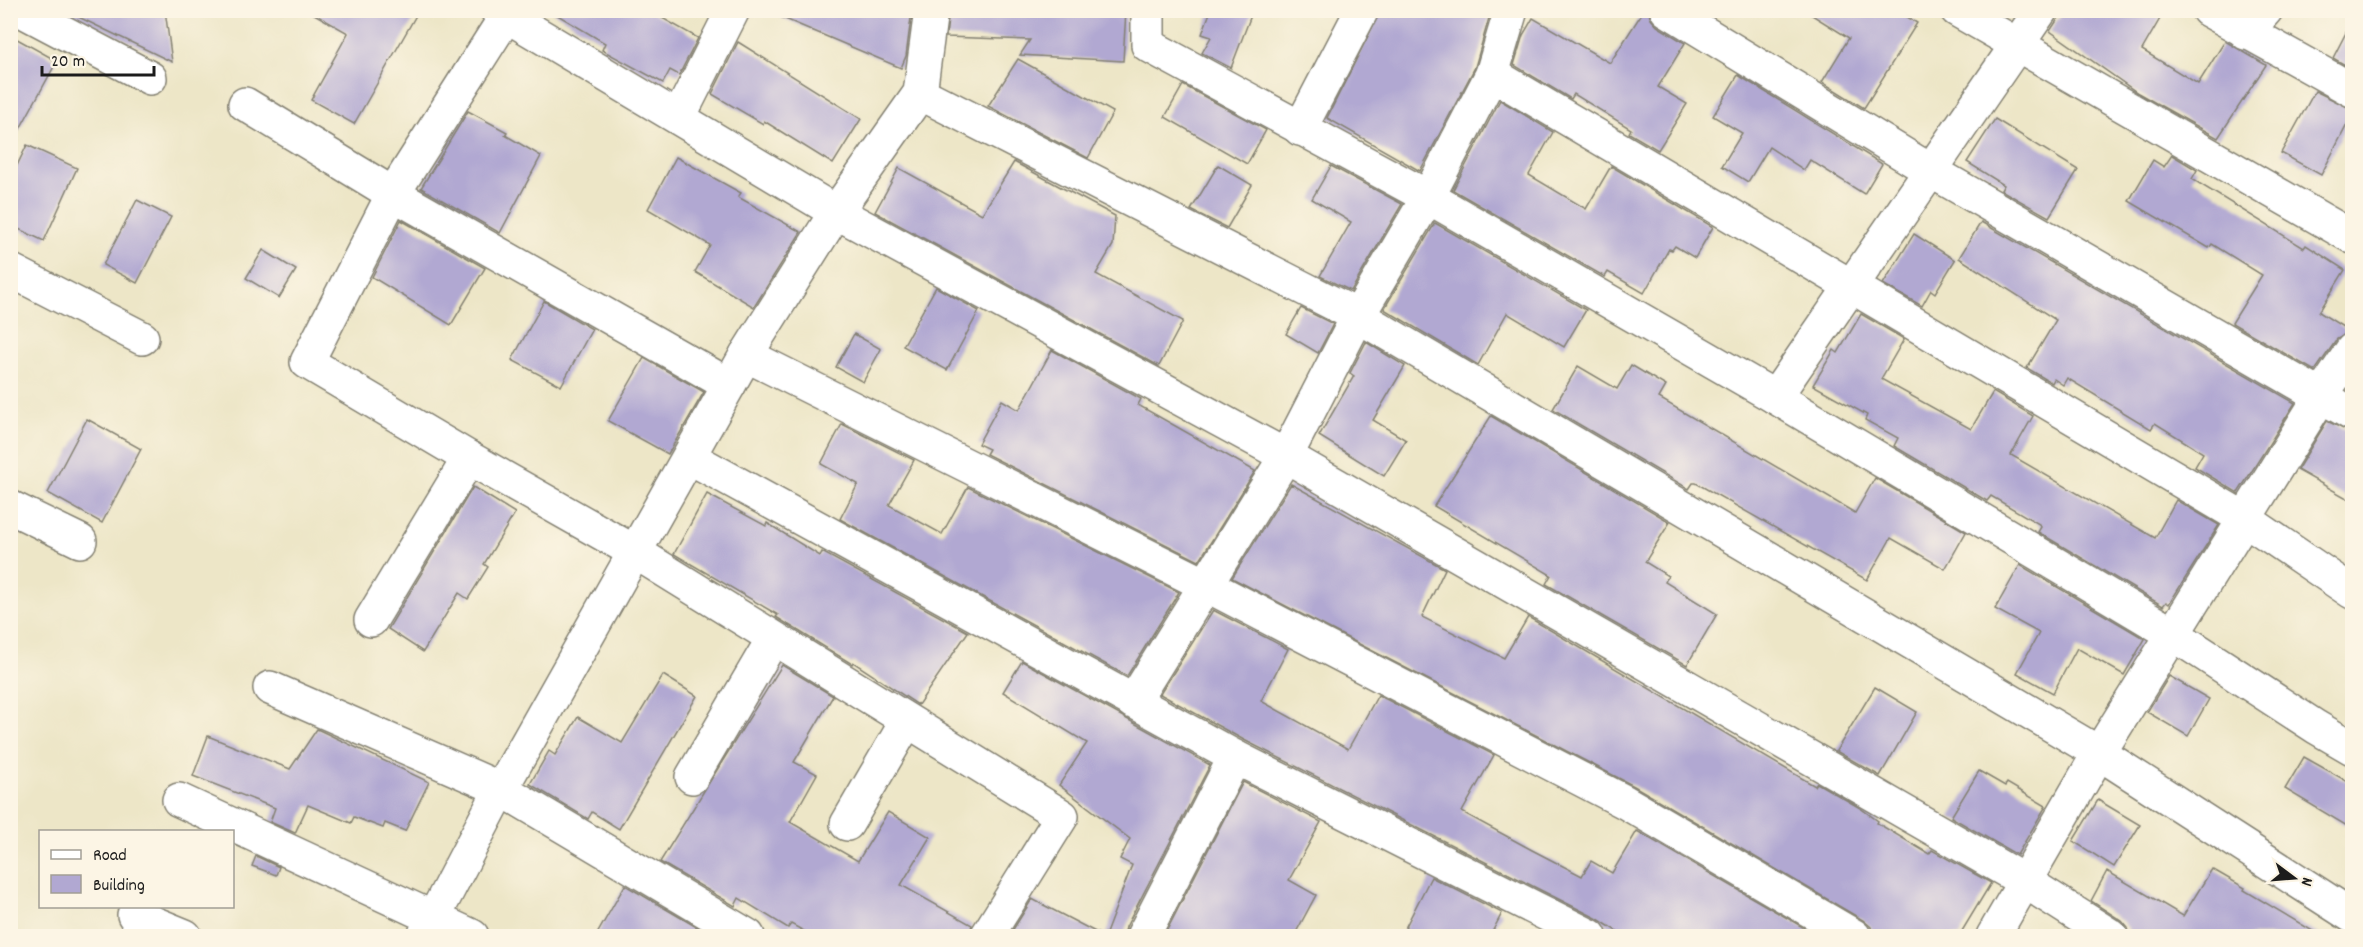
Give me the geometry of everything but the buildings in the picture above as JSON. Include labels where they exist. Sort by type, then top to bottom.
[{"type":"street","points":[[21,10],[150,78]]},
{"type":"street","points":[[679,117],[733,10]]},
{"type":"street","points":[[429,927],[501,789],[746,355],[836,212],[920,93],[931,10]]},
{"type":"street","points":[[1149,10],[1148,45],[1428,197],[1775,397],[2174,634],[2352,748]]},
{"type":"street","points":[[1300,129],[1362,10]]},
{"type":"street","points":[[1133,702],[1286,456],[1358,316],[1428,197],[1492,74],[1511,10]]},
{"type":"street","points":[[1667,10],[1931,171],[2352,414]]},
{"type":"street","points":[[1957,10],[2352,237]]},
{"type":"street","points":[[1775,397],[2041,10]]},
{"type":"street","points":[[2208,10],[2256,22],[2352,90]]},
{"type":"street","points":[[994,934],[1062,816],[635,552],[469,458],[307,362],[393,194],[504,12],[836,212],[1286,456],[2026,882],[2111,936]]},
{"type":"street","points":[[1492,74],[2245,519],[2352,592]]},
{"type":"street","points":[[920,93],[1358,316],[2099,753],[2352,916]]},
{"type":"street","points":[[244,104],[393,194],[729,385]]},
{"type":"street","points":[[10,270],[142,338]]},
{"type":"street","points":[[1993,936],[2099,753],[2352,350]]},
{"type":"street","points":[[746,355],[1206,585],[1625,802],[1854,936]]},
{"type":"street","points":[[689,457],[1235,757],[1590,936]]},
{"type":"street","points":[[371,620],[469,458]]},
{"type":"street","points":[[10,507],[80,541]]},
{"type":"street","points":[[692,777],[773,639]]},
{"type":"street","points":[[270,688],[501,789],[748,936]]},
{"type":"street","points":[[847,824],[907,721]]},
{"type":"street","points":[[1143,936],[1235,757]]},
{"type":"street","points":[[179,801],[429,927],[472,936]]},
{"type":"street","points":[[134,915],[185,936]]}]
